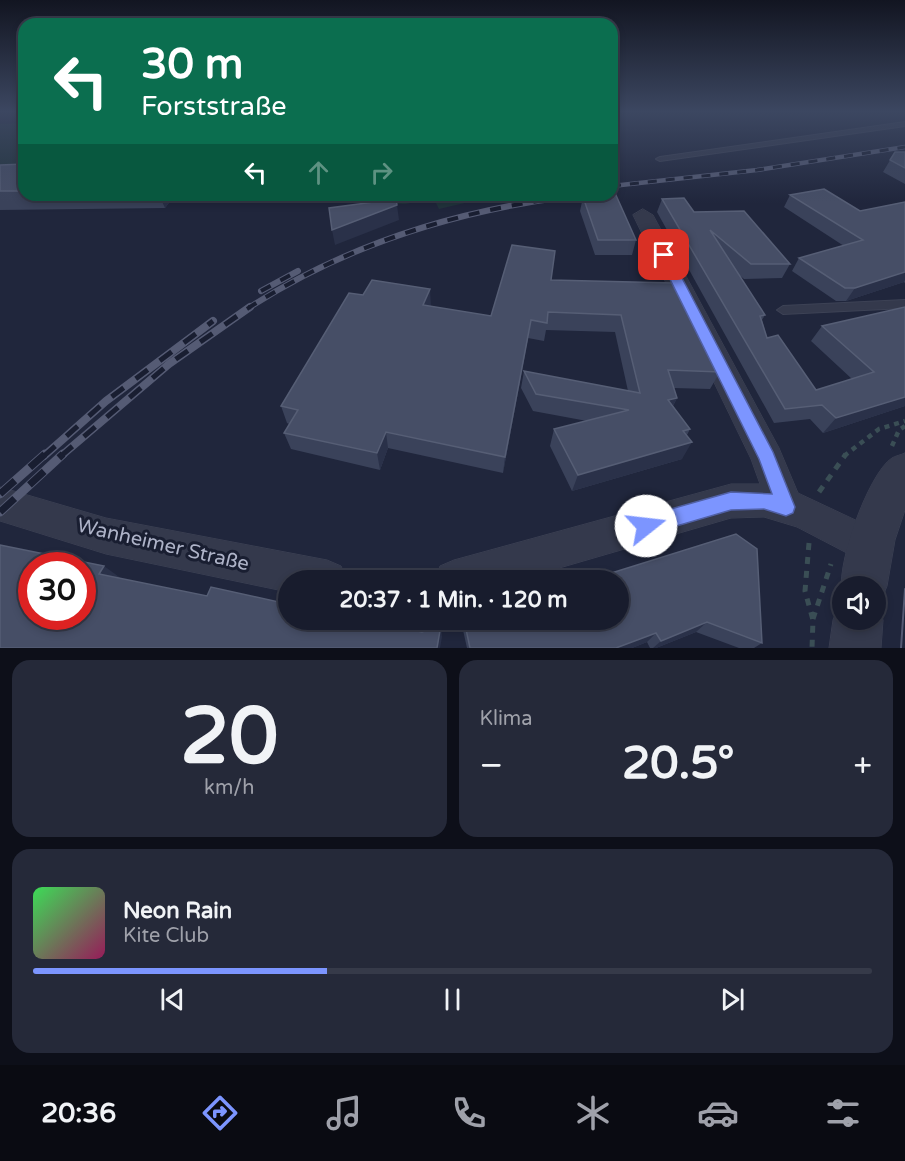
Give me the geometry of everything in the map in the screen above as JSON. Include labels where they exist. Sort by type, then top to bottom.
[{"type":"street","points":[[643,215],[767,458],[786,507]]},
{"type":"street","points":[[489,570],[731,501],[764,500],[813,515],[858,554],[887,497],[905,472]]},
{"type":"street","name":"Wanheimer Straße","points":[[0,504],[43,515],[106,536],[278,570]]},
{"type":"street","points":[[843,630],[855,648]]},
{"type":"lane","points":[[660,159],[777,142]]},
{"type":"lane","points":[[783,309],[905,304]]},
{"type":"path","points":[[851,576],[858,554]]},
{"type":"path","points":[[812,648],[832,625]]},
{"type":"shaded area","points":[[0,142],[18,142],[18,171],[0,171]]},
{"type":"shaded area","points":[[340,201],[422,201],[405,204]]},
{"type":"shaded area","points":[[435,201],[473,201],[439,209]]},
{"type":"building","points":[[895,152],[905,152],[905,168],[890,160]]},
{"type":"building","points":[[18,164],[18,191],[0,191],[0,165]]},
{"type":"building","points":[[824,189],[860,211],[905,202],[905,272],[855,288],[845,288],[799,258],[863,240],[790,195]]},
{"type":"building","points":[[684,198],[694,212],[744,211],[790,264],[751,264],[710,230],[765,315],[760,316],[767,338],[778,335],[816,390],[874,372],[822,326],[905,307],[905,397],[836,418],[822,405],[785,409],[662,199]]},
{"type":"building","points":[[618,200],[636,240],[598,240],[584,201]]},
{"type":"building","points":[[381,201],[396,201],[397,205],[332,230],[329,208]]},
{"type":"building","points":[[512,245],[555,251],[551,280],[674,283],[720,372],[668,370],[677,398],[668,400],[690,429],[683,431],[692,442],[578,475],[554,429],[629,410],[536,394],[524,371],[640,393],[621,315],[548,312],[547,323],[531,320],[505,457],[386,432],[377,453],[284,433],[298,410],[281,406],[349,293],[363,295],[372,280],[430,289],[423,305],[491,316]]},
{"type":"building","points":[[736,534],[757,549],[762,643],[707,622],[661,641],[656,633],[616,648],[470,648],[466,630],[629,630],[629,570],[621,570]]},
{"type":"building","points":[[0,545],[35,552],[18,552],[18,630],[96,630],[96,564],[104,566],[99,574],[207,596],[211,587],[278,602],[278,630],[412,630],[422,632],[440,630],[437,648],[0,648]]},
{"type":"tram line","points":[[901,648],[905,589]]},
{"type":"railway","points":[[618,185],[757,170],[905,147]]},
{"type":"railway","points":[[248,308],[284,286],[363,249],[445,221],[537,201]]},
{"type":"railway","points":[[261,291],[298,271]]},
{"type":"railway","points":[[61,456],[169,364],[248,308]]},
{"type":"railway","points":[[44,456],[106,401],[213,321]]},
{"type":"railway","points":[[0,494],[45,454]]},
{"type":"railway","points":[[0,512],[63,454]]},
{"type":"route","points":[[646,526],[731,501],[764,500],[786,507],[767,458],[664,255]]}]
